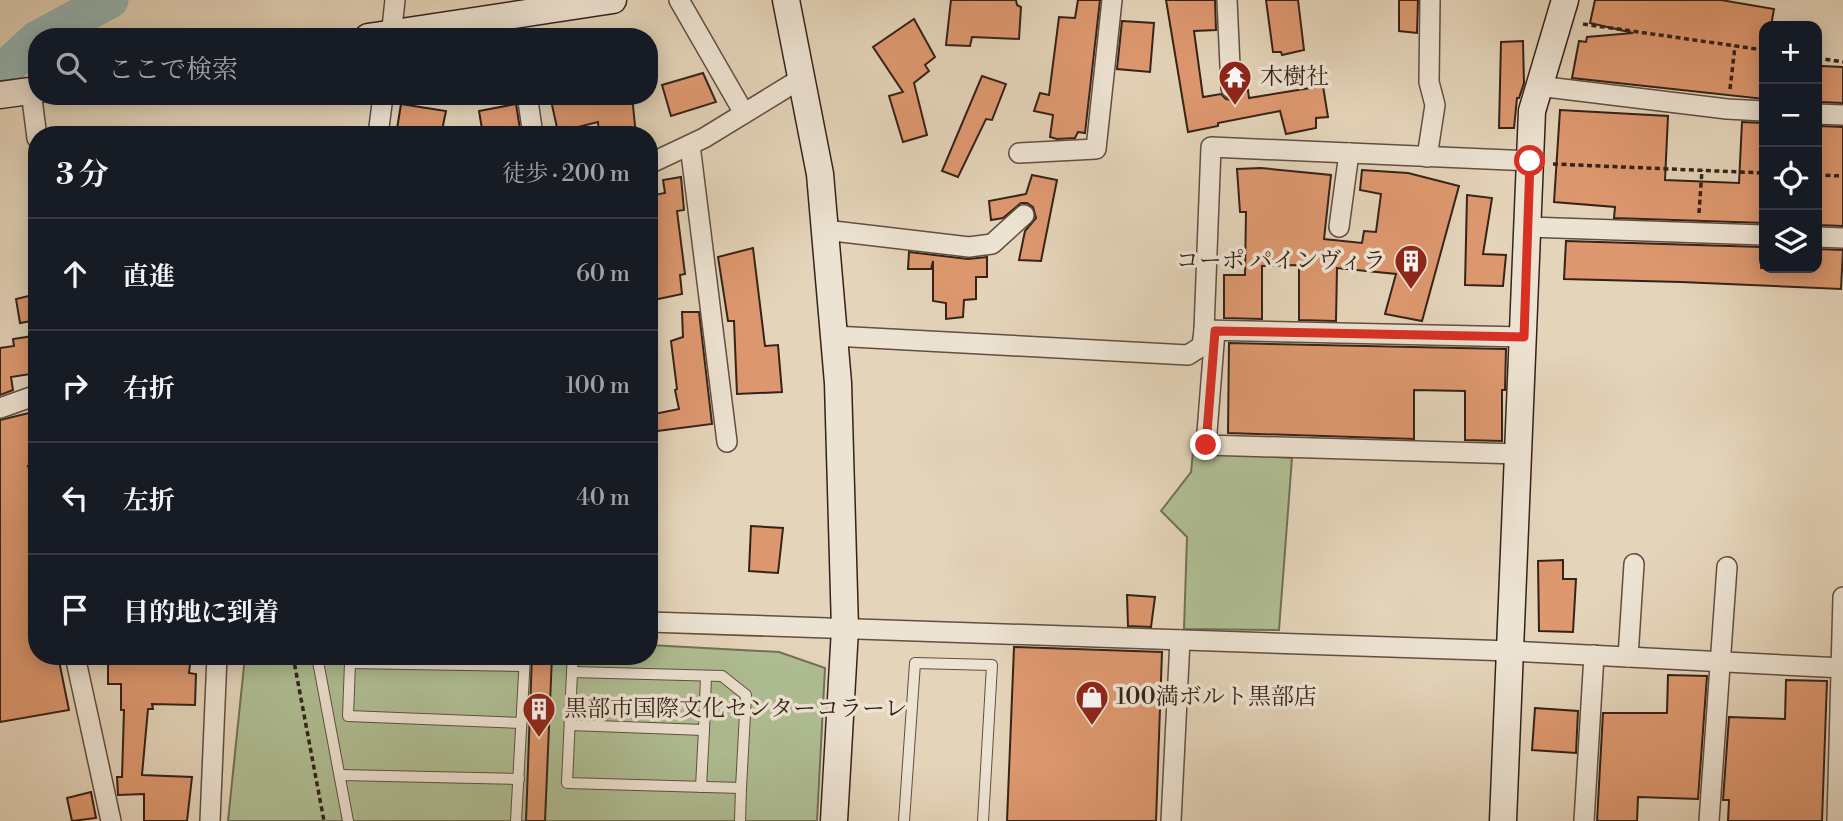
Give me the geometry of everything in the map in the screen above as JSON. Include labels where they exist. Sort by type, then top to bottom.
[{"type":"street","points":[[386,28],[395,0]]},
{"type":"street","points":[[430,28],[613,0]]},
{"type":"street","points":[[679,0],[744,113]]},
{"type":"street","points":[[786,0],[820,174],[838,383],[845,629],[834,821]]},
{"type":"street","points":[[1019,153],[1096,149],[1112,0]]},
{"type":"street","points":[[1227,0],[1231,88]]},
{"type":"street","points":[[1427,156],[1435,105],[1429,82],[1430,0]]},
{"type":"street","points":[[1503,821],[1528,227],[1539,162],[1532,111],[1565,0]]},
{"type":"street","points":[[658,160],[690,145],[802,78]]},
{"type":"street","points":[[1538,86],[1759,111]]},
{"type":"street","points":[[0,95],[28,91]]},
{"type":"street","points":[[35,105],[36,126]]},
{"type":"street","points":[[379,126],[382,105]]},
{"type":"street","points":[[529,105],[532,126]]},
{"type":"street","points":[[1822,114],[1843,115]]},
{"type":"street","points":[[690,145],[727,442]]},
{"type":"street","points":[[1519,454],[1206,445],[1211,147],[1539,162]]},
{"type":"street","points":[[1339,226],[1349,153]]},
{"type":"street","points":[[825,230],[970,247],[992,244],[1024,215]]},
{"type":"street","points":[[1528,227],[1759,235]]},
{"type":"street","points":[[1822,237],[1843,238]]},
{"type":"street","points":[[834,336],[1188,355],[1202,346],[1210,330]]},
{"type":"street","points":[[1210,330],[1524,337]]},
{"type":"street","points":[[0,408],[28,398]]},
{"type":"street","points":[[1629,657],[1634,564]]},
{"type":"street","points":[[1709,821],[1727,567]]},
{"type":"street","points":[[1839,810],[1843,597]]},
{"type":"street","points":[[658,622],[1511,651],[1842,668]]},
{"type":"street","points":[[1171,821],[1180,640]]},
{"type":"street","points":[[1584,821],[1594,655]]},
{"type":"street","points":[[77,665],[111,821]]},
{"type":"street","points":[[210,821],[217,665]]},
{"type":"lane","points":[[904,821],[915,663],[992,665],[984,821]]},
{"type":"lane","points":[[319,665],[348,821]]},
{"type":"lane","points":[[348,716],[350,665]]},
{"type":"lane","points":[[516,821],[525,665]]},
{"type":"lane","points":[[572,665],[567,783],[741,788]]},
{"type":"lane","points":[[572,672],[722,676],[746,695],[740,821]]},
{"type":"lane","points":[[701,787],[706,676]]},
{"type":"lane","points":[[329,716],[522,723]]},
{"type":"lane","points":[[570,725],[704,730]]},
{"type":"lane","points":[[340,775],[519,779]]},
{"type":"path","points":[[1727,109],[1735,46]]},
{"type":"path","points":[[1822,59],[1843,62]]},
{"type":"path","points":[[1539,162],[1759,173]]},
{"type":"path","points":[[1698,233],[1702,170]]},
{"type":"path","points":[[1822,175],[1843,176]]},
{"type":"path","points":[[295,665],[324,821]]},
{"type":"green space","points":[[1193,452],[1292,458],[1279,630],[1184,629],[1187,537],[1161,511],[1191,472]]},
{"type":"green space","points":[[658,645],[779,652],[825,668],[817,821],[228,821],[244,665],[658,665]]},
{"type":"building","points":[[951,0],[1016,0],[1021,7],[1019,39],[972,37],[970,46],[946,45]]},
{"type":"building","points":[[1078,0],[1100,0],[1085,133],[1078,132],[1075,138],[1057,139],[1050,137],[1053,115],[1034,111],[1040,93],[1049,95],[1059,17],[1075,18]]},
{"type":"building","points":[[1166,0],[1215,0],[1216,30],[1194,31],[1203,97],[1221,94],[1232,100],[1248,90],[1249,98],[1323,86],[1328,117],[1316,118],[1316,128],[1286,134],[1280,111],[1188,132]]},
{"type":"building","points":[[1266,0],[1298,0],[1304,50],[1282,55],[1281,52],[1273,52]]},
{"type":"building","points":[[1399,0],[1418,0],[1417,33],[1399,31]]},
{"type":"building","points":[[1595,0],[1721,0],[1774,9],[1772,21],[1759,21],[1759,98],[1572,78],[1579,41],[1586,42],[1587,37],[1633,33],[1590,23]]},
{"type":"building","points":[[914,19],[935,57],[925,65],[929,71],[914,83],[927,135],[903,142],[889,96],[903,92],[873,47]]},
{"type":"building","points":[[1122,21],[1154,23],[1150,72],[1117,69]]},
{"type":"building","points":[[1523,41],[1524,83],[1517,98],[1514,128],[1499,128],[1501,42]]},
{"type":"building","points":[[1822,66],[1843,67],[1843,103],[1822,102]]},
{"type":"building","points":[[703,73],[716,102],[671,116],[662,85]]},
{"type":"building","points":[[982,76],[1006,84],[992,120],[986,119],[958,177],[942,171]]},
{"type":"building","points":[[401,105],[446,111],[443,126],[397,126]]},
{"type":"building","points":[[516,105],[520,126],[482,126],[479,111]]},
{"type":"building","points":[[552,105],[633,105],[635,126],[598,126],[598,122],[582,126],[557,126]]},
{"type":"building","points":[[1560,110],[1668,116],[1665,180],[1739,183],[1742,122],[1759,123],[1759,223],[1614,218],[1615,207],[1554,202]]},
{"type":"building","points":[[1822,126],[1843,127],[1843,226],[1822,225]]},
{"type":"building","points":[[1261,168],[1331,175],[1324,239],[1362,243],[1364,231],[1376,232],[1381,194],[1360,190],[1362,170],[1408,173],[1459,186],[1422,321],[1385,314],[1396,274],[1337,268],[1336,321],[1299,320],[1299,265],[1262,266],[1262,319],[1224,318],[1224,275],[1245,275],[1246,212],[1240,212],[1237,169]]},
{"type":"building","points":[[1032,175],[1057,180],[1041,261],[1019,260],[1025,231],[1036,218],[1033,207],[1021,203],[1003,218],[991,220],[989,201],[1026,194]]},
{"type":"building","points":[[681,177],[684,210],[677,211],[685,274],[680,275],[682,294],[658,299],[658,194],[665,193],[663,180]]},
{"type":"building","points":[[1467,195],[1492,198],[1483,254],[1506,255],[1503,286],[1465,285]]},
{"type":"building","points":[[1566,241],[1759,247],[1759,273],[1822,273],[1822,249],[1843,250],[1841,289],[1564,279]]},
{"type":"building","points":[[753,248],[765,346],[778,345],[782,392],[737,394],[734,321],[728,321],[718,257]]},
{"type":"building","points":[[909,252],[968,259],[987,257],[987,277],[976,277],[976,299],[964,300],[963,317],[946,319],[946,303],[933,301],[933,261],[931,269],[908,269]]},
{"type":"building","points":[[28,296],[28,322],[20,323],[16,299]]},
{"type":"building","points":[[682,312],[699,312],[712,424],[658,431],[658,413],[679,409],[671,341],[683,337]]},
{"type":"building","points":[[28,337],[28,374],[11,377],[13,390],[0,395],[0,348],[14,346],[13,339]]},
{"type":"building","points":[[1229,343],[1506,349],[1505,390],[1502,390],[1502,441],[1465,440],[1465,391],[1414,390],[1414,439],[1228,433]]},
{"type":"building","points":[[28,413],[28,665],[60,665],[69,710],[0,722],[0,420]]},
{"type":"building","points":[[751,526],[783,528],[778,573],[749,571]]},
{"type":"building","points":[[1563,560],[1563,579],[1576,579],[1573,632],[1539,631],[1538,561]]},
{"type":"building","points":[[1127,595],[1155,597],[1151,627],[1128,626]]},
{"type":"building","points":[[1014,647],[1162,652],[1156,821],[1007,821]]},
{"type":"building","points":[[108,665],[190,665],[189,673],[196,674],[195,705],[152,704],[153,709],[148,709],[142,775],[192,777],[187,821],[144,821],[144,794],[118,795],[117,777],[122,777],[124,710],[121,710],[121,684],[108,684]]},
{"type":"building","name":"黒部市国際文化センターコラーレ","points":[[532,665],[552,665],[545,821],[526,821]]},
{"type":"building","points":[[1668,675],[1707,676],[1698,799],[1638,797],[1637,821],[1597,821],[1603,713],[1667,713]]},
{"type":"building","points":[[1786,680],[1827,681],[1822,821],[1728,821],[1729,800],[1723,800],[1729,717],[1785,719]]},
{"type":"building","points":[[1535,708],[1578,711],[1576,753],[1532,750]]},
{"type":"building","points":[[91,792],[96,818],[72,821],[67,798]]},
{"type":"waterway","points":[[58,28],[110,0]]},
{"type":"waterway","points":[[0,84],[10,64],[28,47]]},
{"type":"place","name":"木樹社","points":[[1235,107]]},
{"type":"place","name":"コーポ パインヴィラ","points":[[1411,291]]},
{"type":"place","name":"100満ボルト黒部店","points":[[1092,727]]},
{"type":"place","name":"黒部市国際文化センターコラーレ","points":[[539,739]]},
{"type":"route","points":[[1206,445],[1215,331],[1524,337],[1530,161]]}]
